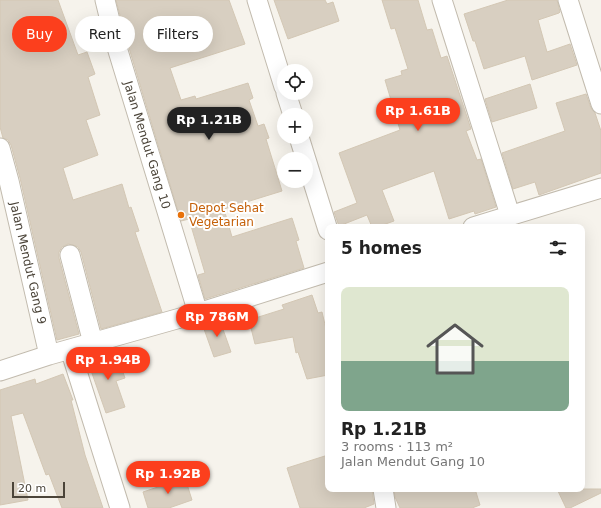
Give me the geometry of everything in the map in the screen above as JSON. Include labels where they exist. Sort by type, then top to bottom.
[{"type":"street","name":"Jalan Mendut Gang 10","points":[[105,0],[115,41],[198,313]]},
{"type":"street","points":[[257,0],[277,64]]},
{"type":"street","points":[[442,0],[510,215]]},
{"type":"street","points":[[568,0],[601,104]]},
{"type":"street","points":[[301,144],[326,224]]},
{"type":"street","name":"Jalan Mendut Gang 9","points":[[0,148],[5,183],[49,355]]},
{"type":"street","points":[[482,224],[601,188]]},
{"type":"street","points":[[70,255],[93,343]]},
{"type":"street","points":[[0,371],[49,355],[198,313],[325,273]]},
{"type":"street","points":[[70,349],[120,508]]},
{"type":"street","points":[[383,492],[386,508]]},
{"type":"building","points":[[0,0],[58,0],[64,16],[12,16],[12,52],[67,52],[67,25],[75,47],[75,52],[77,52],[78,55],[87,52],[95,74],[88,77],[100,115],[86,120],[98,155],[63,168],[73,200],[122,184],[129,208],[131,207],[139,231],[135,232],[162,312],[101,329],[81,252],[78,247],[68,244],[62,247],[59,252],[59,258],[79,334],[57,340],[20,178],[11,145],[8,140],[3,138],[0,127]]},
{"type":"building","points":[[116,0],[229,0],[245,44],[170,68],[181,100],[195,96],[196,99],[248,83],[253,98],[249,100],[258,126],[264,124],[269,138],[266,139],[277,175],[277,188],[281,188],[282,191],[224,209],[232,237],[292,218],[299,240],[296,241],[304,268],[205,299],[198,275],[205,273],[189,219],[181,221],[130,52],[135,52],[135,16],[120,16]]},
{"type":"building","points":[[274,0],[325,0],[327,4],[333,2],[339,21],[288,39]]},
{"type":"building","points":[[382,0],[418,0],[427,30],[432,29],[441,58],[447,56],[471,129],[466,131],[477,160],[481,159],[496,207],[475,214],[474,211],[449,219],[434,171],[382,190],[394,221],[386,224],[371,224],[367,215],[344,224],[338,224],[334,212],[357,203],[339,153],[400,130],[385,80],[402,75],[401,71],[408,69],[395,28],[391,29]]},
{"type":"building","points":[[508,0],[557,0],[560,12],[538,20],[547,52],[570,44],[577,65],[532,80],[525,56],[484,69],[464,14]]},
{"type":"building","points":[[530,84],[537,108],[492,122],[485,99]]},
{"type":"building","points":[[586,94],[591,108],[595,113],[601,131],[601,173],[539,195],[535,182],[513,189],[502,153],[565,131],[556,103]]},
{"type":"building","points":[[312,295],[318,313],[322,312],[325,324],[325,376],[307,379],[298,352],[296,353],[293,337],[255,344],[249,320],[284,309],[282,305]]},
{"type":"building","points":[[219,318],[231,352],[214,357],[204,329],[206,328],[204,323]]},
{"type":"building","points":[[116,353],[125,378],[116,381],[125,407],[106,413],[88,362]]},
{"type":"building","points":[[63,374],[73,400],[71,400],[85,455],[103,508],[62,508],[49,474],[46,475],[23,413],[11,416],[28,500],[0,505],[0,390],[35,379],[36,384]]},
{"type":"building","points":[[325,456],[325,492],[372,492],[374,504],[364,508],[300,508],[287,468]]},
{"type":"building","points":[[185,478],[192,500],[169,508],[148,508],[143,492]]},
{"type":"building","points":[[585,489],[601,489],[601,493],[570,508],[566,508],[558,492],[585,492]]},
{"type":"building","points":[[394,492],[476,492],[480,505],[472,508],[400,508]]},
{"type":"place","name":"Depot Sehat Vegetarian","points":[[181,215]]}]
